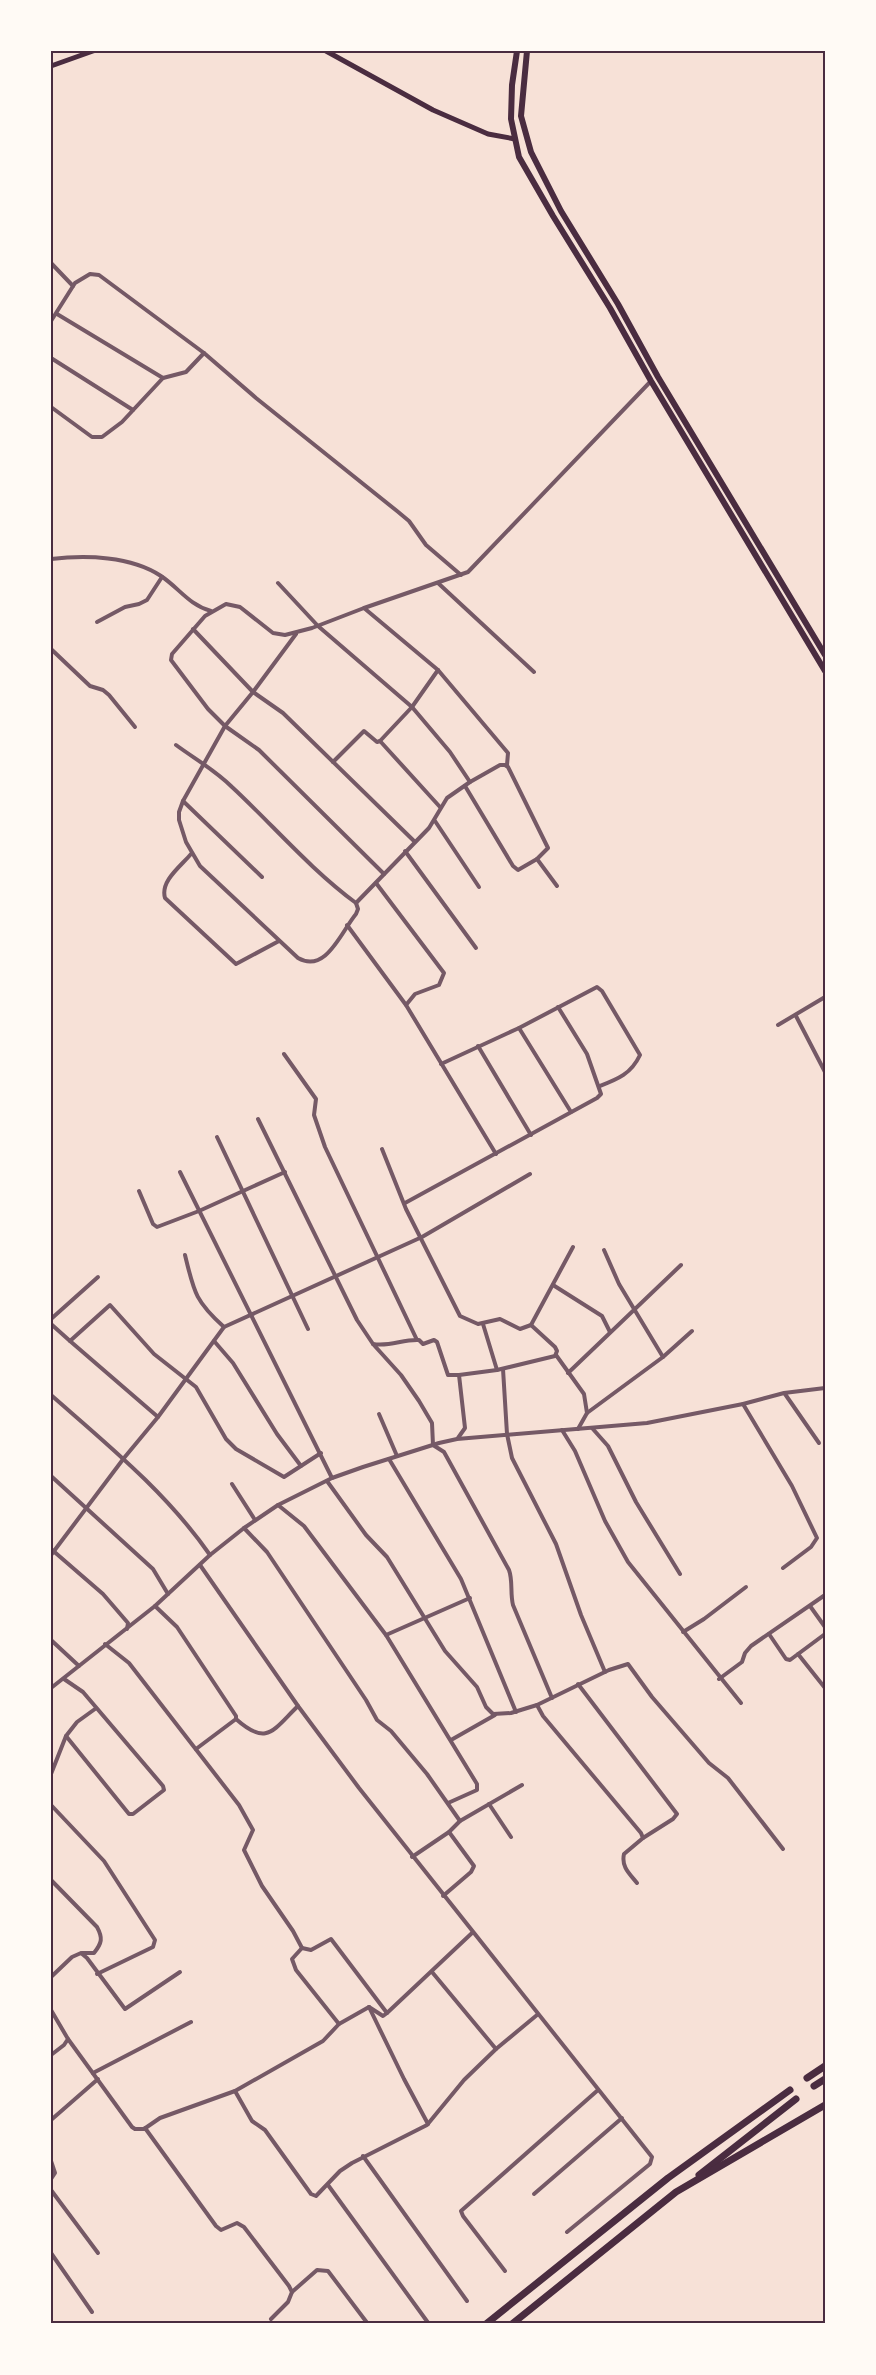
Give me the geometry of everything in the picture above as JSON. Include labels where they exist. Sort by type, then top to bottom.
[{"type":"highway","points":[[517,51],[512,85],[511,119],[519,157],[825,671]]},
{"type":"highway","points":[[527,51],[521,116],[531,152],[561,211],[825,655]]},
{"type":"highway","points":[[807,2078],[825,2066]]},
{"type":"highway","points":[[814,2086],[825,2079]]},
{"type":"highway","points":[[486,2324],[668,2178],[790,2090]]},
{"type":"highway","points":[[512,2324],[796,2099]]},
{"type":"highway","points":[[676,2193],[825,2105]]},
{"type":"main road","points":[[51,66],[93,51]]},
{"type":"main road","points":[[326,51],[433,110],[488,134],[515,139]]},
{"type":"main road","points":[[511,119],[521,116]]},
{"type":"street","points":[[51,263],[73,286]]},
{"type":"street","points":[[51,321],[73,286],[87,275],[93,273],[99,275],[204,353],[307,440],[403,516],[426,545],[461,575]]},
{"type":"street","points":[[57,314],[163,378]]},
{"type":"street","points":[[51,407],[97,438],[122,422],[163,378],[186,372],[204,353]]},
{"type":"street","points":[[51,358],[133,410]]},
{"type":"street","points":[[384,874],[259,750],[225,726],[208,709],[171,660],[172,654],[211,611],[226,604],[233,604],[273,633],[285,635],[318,626],[468,572],[651,381]]},
{"type":"street","points":[[51,559],[107,559],[143,566],[162,577],[191,603],[211,611]]},
{"type":"street","points":[[98,622],[125,607],[147,600],[162,577]]},
{"type":"street","points":[[278,583],[318,626],[412,707],[450,752],[470,782]]},
{"type":"street","points":[[437,583],[534,672]]},
{"type":"street","points":[[364,608],[438,670],[508,753],[507,765],[548,848],[537,859],[518,870],[513,866],[465,786]]},
{"type":"street","points":[[194,629],[254,692],[283,713],[414,841]]},
{"type":"street","points":[[176,746],[204,763],[230,785],[286,842],[356,903],[357,912],[328,954],[314,963],[303,962],[279,941],[200,866],[191,854],[179,820],[183,801],[204,763],[225,726],[254,692],[297,633]]},
{"type":"street","points":[[51,650],[90,686],[103,690],[109,695],[135,727]]},
{"type":"street","points":[[380,741],[412,707],[438,670]]},
{"type":"street","points":[[333,762],[364,731],[377,742],[380,741],[440,807]]},
{"type":"street","points":[[356,903],[435,821],[440,807],[447,798],[470,782],[501,765],[507,765]]},
{"type":"street","points":[[183,801],[262,877]]},
{"type":"street","points":[[435,821],[479,887]]},
{"type":"street","points":[[405,850],[476,948]]},
{"type":"street","points":[[191,854],[165,883],[163,891],[165,898],[236,964],[279,941]]},
{"type":"street","points":[[537,859],[557,886]]},
{"type":"street","points":[[376,883],[444,973],[440,985],[415,994],[406,1005]]},
{"type":"street","points":[[347,925],[406,1005],[496,1154]]},
{"type":"street","points":[[441,1064],[519,1028],[595,987],[599,988],[639,1053],[634,1066],[622,1078],[600,1086]]},
{"type":"street","points":[[778,1025],[825,997]]},
{"type":"street","points":[[405,1203],[600,1095],[600,1086],[587,1054],[558,1007]]},
{"type":"street","points":[[796,1016],[825,1072]]},
{"type":"street","points":[[519,1028],[571,1112]]},
{"type":"street","points":[[478,1046],[531,1135]]},
{"type":"street","points":[[284,1054],[316,1099],[314,1115],[316,1122],[417,1340],[423,1344],[434,1340],[437,1342],[447,1374],[451,1376],[503,1369],[555,1355]]},
{"type":"street","points":[[258,1119],[357,1320],[373,1344],[401,1375],[432,1423],[433,1445]]},
{"type":"street","points":[[217,1137],[309,1329]]},
{"type":"street","points":[[382,1149],[405,1203],[460,1316],[475,1324],[500,1319],[520,1329],[531,1325],[573,1247]]},
{"type":"street","points":[[180,1172],[332,1478]]},
{"type":"street","points":[[139,1191],[155,1226],[199,1211],[285,1172]]},
{"type":"street","points":[[127,1629],[128,1623],[103,1594],[52,1552],[158,1417],[224,1327],[422,1237],[530,1174]]},
{"type":"street","points":[[604,1250],[633,1309],[663,1356]]},
{"type":"street","points":[[185,1255],[195,1295],[207,1312],[224,1327]]},
{"type":"street","points":[[568,1373],[681,1265]]},
{"type":"street","points":[[51,1319],[98,1277]]},
{"type":"street","points":[[553,1285],[602,1316],[610,1332]]},
{"type":"street","points":[[70,1341],[111,1305],[154,1354],[197,1389],[226,1439],[236,1449],[283,1477],[321,1453]]},
{"type":"street","points":[[51,1324],[158,1417]]},
{"type":"street","points":[[483,1324],[497,1370]]},
{"type":"street","points":[[531,1325],[555,1347],[555,1355],[581,1388],[586,1413]]},
{"type":"street","points":[[578,1429],[586,1413],[663,1356],[692,1331]]},
{"type":"street","points":[[373,1344],[386,1346],[417,1340]]},
{"type":"street","points":[[214,1341],[233,1363],[277,1434],[301,1466]]},
{"type":"street","points":[[503,1369],[507,1434],[512,1458],[556,1544],[581,1615],[605,1672]]},
{"type":"street","points":[[457,1439],[465,1428],[459,1375]]},
{"type":"street","points":[[51,1689],[155,1606],[210,1555],[244,1528],[278,1505],[332,1478],[457,1439],[647,1423],[743,1404],[784,1393],[825,1388]]},
{"type":"street","points":[[784,1393],[819,1443]]},
{"type":"street","points":[[51,1395],[124,1458],[190,1527],[210,1555]]},
{"type":"street","points":[[743,1404],[792,1486],[817,1538],[811,1547],[783,1568]]},
{"type":"street","points":[[379,1414],[397,1456]]},
{"type":"street","points":[[591,1427],[608,1446],[636,1502],[680,1574]]},
{"type":"street","points":[[562,1430],[575,1451],[605,1521],[628,1562],[741,1703]]},
{"type":"street","points":[[433,1445],[444,1452],[509,1570],[513,1605],[552,1698]]},
{"type":"street","points":[[389,1459],[462,1579],[516,1712]]},
{"type":"street","points":[[51,1476],[153,1569],[168,1594]]},
{"type":"street","points":[[327,1481],[366,1534],[387,1557],[450,1658],[477,1687],[491,1712],[496,1714]]},
{"type":"street","points":[[232,1484],[255,1520]]},
{"type":"street","points":[[278,1505],[304,1526],[386,1635],[478,1787],[448,1803]]},
{"type":"street","points":[[244,1528],[267,1552],[377,1720],[392,1731],[460,1821]]},
{"type":"street","points":[[200,1565],[298,1706],[412,1857],[652,2157],[652,2161],[567,2232]]},
{"type":"street","points":[[683,1632],[746,1587]]},
{"type":"street","points":[[719,1678],[741,1663],[751,1646],[825,1595]]},
{"type":"street","points":[[386,1635],[470,1598]]},
{"type":"street","points":[[155,1606],[177,1627],[236,1719],[248,1730],[263,1735],[298,1706]]},
{"type":"street","points":[[810,1606],[825,1627]]},
{"type":"street","points":[[769,1635],[786,1659],[790,1660],[825,1634]]},
{"type":"street","points":[[51,1640],[80,1666]]},
{"type":"street","points":[[105,1644],[129,1663],[239,1805],[249,1821],[252,1832],[244,1850],[262,1886],[302,1948],[311,1950],[331,1939],[387,2013]]},
{"type":"street","points":[[798,1654],[825,1688]]},
{"type":"street","points":[[451,1740],[496,1714],[516,1712],[537,1705],[578,1684],[628,1664],[652,1697],[709,1763],[728,1778],[783,1848]]},
{"type":"street","points":[[64,1678],[82,1692],[163,1786],[162,1792],[133,1814],[129,1814],[66,1736]]},
{"type":"street","points":[[578,1684],[676,1813],[673,1819],[643,1838],[624,1854],[624,1866],[637,1884]]},
{"type":"street","points":[[537,1705],[543,1716],[643,1838]]},
{"type":"street","points":[[51,1774],[66,1736],[77,1722],[95,1709]]},
{"type":"street","points":[[195,1749],[236,1719]]},
{"type":"street","points":[[412,1857],[449,1832],[460,1821],[522,1785]]},
{"type":"street","points":[[489,1804],[511,1837]]},
{"type":"street","points":[[51,1805],[104,1861],[155,1940],[153,1947],[97,1974]]},
{"type":"street","points":[[443,1896],[471,1872],[474,1866],[449,1832]]},
{"type":"street","points":[[51,1880],[102,1935],[100,1946],[94,1953],[81,1953],[72,1957],[51,1977]]},
{"type":"street","points":[[369,2007],[383,2016],[472,1933]]},
{"type":"street","points":[[302,1948],[292,1959],[296,1970],[339,2024]]},
{"type":"street","points":[[81,1953],[125,2009],[180,1972]]},
{"type":"street","points":[[432,1972],[496,2049]]},
{"type":"street","points":[[51,2010],[68,2039],[135,2130],[145,2128],[160,2118],[235,2091],[323,2041],[339,2024],[369,2007]]},
{"type":"street","points":[[369,2007],[428,2124]]},
{"type":"street","points":[[235,2091],[252,2121],[265,2130],[311,2194],[316,2196],[340,2171],[363,2156],[428,2124],[455,2088],[496,2049],[537,2015]]},
{"type":"street","points":[[93,2073],[191,2022]]},
{"type":"street","points":[[51,2055],[68,2039]]},
{"type":"street","points":[[51,2120],[98,2079]]},
{"type":"street","points":[[505,2271],[461,2211],[598,2090]]},
{"type":"street","points":[[534,2194],[622,2118]]},
{"type":"street","points":[[145,2128],[216,2226],[221,2230],[237,2223],[244,2227],[292,2292]]},
{"type":"street","points":[[363,2156],[467,2301]]},
{"type":"street","points":[[51,2161],[56,2173],[51,2180]]},
{"type":"street","points":[[328,2184],[429,2324]]},
{"type":"street","points":[[51,2190],[98,2253]]},
{"type":"street","points":[[51,2253],[92,2312]]},
{"type":"street","points":[[271,2319],[288,2302],[292,2292],[317,2270],[328,2271],[368,2324]]}]
